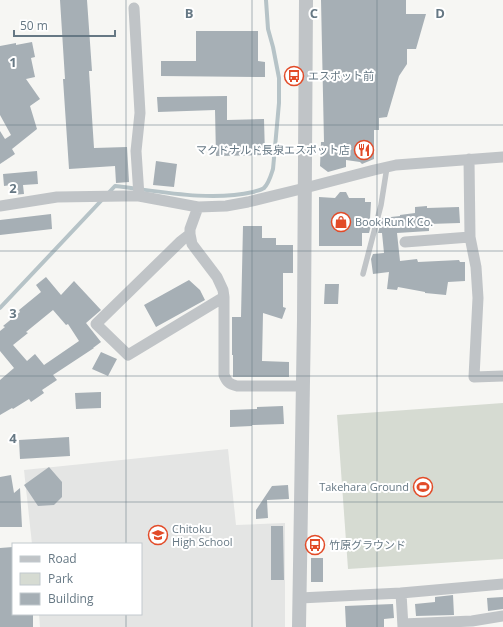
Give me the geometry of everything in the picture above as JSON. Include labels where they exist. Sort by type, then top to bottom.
[{"type":"street","points":[[299,627],[306,0]]},
{"type":"street","points":[[134,8],[140,113],[136,151],[139,196]]},
{"type":"street","points":[[0,206],[57,197],[139,196],[198,207],[226,206],[248,202],[396,165],[503,157]]},
{"type":"street","points":[[469,159],[470,237],[476,267],[478,298],[474,377],[503,376]]},
{"type":"street","points":[[198,207],[190,234],[192,244],[217,277],[223,290],[224,375],[226,381],[237,386],[302,386]]},
{"type":"street","points":[[190,234],[96,324],[128,355],[224,297]]},
{"type":"street","points":[[405,242],[470,237]]},
{"type":"street","points":[[300,598],[401,593],[503,584]]},
{"type":"street","points":[[401,593],[403,626],[503,616]]},
{"type":"lane","points":[[363,274],[382,205],[388,167]]},
{"type":"shaded area","name":"Chitoku High School","points":[[228,449],[236,525],[285,523],[285,627],[40,627],[39,615],[142,615],[142,543],[32,543],[24,470]]},
{"type":"green space","name":"Takehara Ground","points":[[503,403],[503,559],[348,569],[337,415]]},
{"type":"building","points":[[60,0],[87,0],[92,71],[89,71],[94,148],[127,147],[129,182],[116,183],[115,166],[69,169],[63,79],[65,79]]},
{"type":"building","points":[[321,0],[406,0],[406,14],[426,14],[416,49],[407,49],[407,64],[399,76],[387,117],[379,118],[379,130],[374,130],[374,159],[362,164],[360,162],[346,160],[346,167],[328,172],[320,166],[321,142],[324,142]]},
{"type":"building","points":[[196,31],[258,31],[258,61],[265,62],[265,77],[161,76],[161,61],[196,61]]},
{"type":"building","points":[[32,42],[35,57],[31,58],[35,77],[26,79],[40,99],[30,106],[37,129],[12,149],[15,154],[0,164],[0,131],[5,139],[11,135],[0,115],[0,46]]},
{"type":"building","points":[[227,96],[227,120],[264,119],[265,155],[216,156],[215,110],[158,112],[157,97]]},
{"type":"building","points":[[156,161],[177,164],[174,187],[153,185]]},
{"type":"building","points":[[37,171],[38,184],[23,185],[24,194],[12,195],[11,185],[4,186],[3,174]]},
{"type":"building","points":[[340,192],[346,192],[349,198],[365,198],[365,202],[371,202],[370,219],[373,218],[369,233],[362,233],[362,246],[319,246],[319,197],[335,198]]},
{"type":"building","points":[[427,206],[427,208],[459,207],[460,223],[429,224],[429,231],[397,233],[400,261],[417,259],[418,262],[459,260],[460,262],[465,262],[465,281],[448,282],[446,295],[425,293],[398,287],[397,290],[387,289],[389,272],[373,274],[371,259],[373,254],[384,253],[382,233],[378,233],[382,218],[415,213],[415,207]]},
{"type":"building","points":[[51,214],[52,229],[0,235],[0,220]]},
{"type":"building","points":[[243,226],[262,226],[262,238],[276,238],[276,245],[293,245],[293,273],[283,273],[283,307],[286,308],[282,319],[263,313],[262,361],[289,362],[289,377],[233,377],[232,317],[241,317]]},
{"type":"building","points":[[46,277],[61,295],[74,281],[101,310],[86,323],[101,342],[53,375],[57,380],[42,390],[44,393],[31,402],[29,399],[0,415],[0,380],[14,368],[0,351],[0,331],[5,327],[3,326],[20,312],[19,310],[41,292],[36,285]],"holes":[[[53,310],[66,325],[68,324],[79,341],[44,365],[35,354],[27,361],[13,345],[28,333],[26,332]]]},
{"type":"building","points":[[189,280],[200,290],[205,300],[156,327],[144,305]]},
{"type":"building","points":[[325,284],[339,284],[338,304],[324,304]]},
{"type":"building","points":[[101,352],[117,359],[108,376],[92,369]]},
{"type":"building","points":[[101,392],[101,408],[76,409],[75,393]]},
{"type":"building","points":[[283,406],[284,424],[230,427],[230,410]]},
{"type":"building","points":[[69,437],[70,456],[20,459],[19,440]]},
{"type":"building","points":[[49,467],[62,482],[62,497],[54,505],[38,506],[24,485]]},
{"type":"building","points":[[11,475],[14,493],[20,488],[22,527],[0,527],[0,477]]},
{"type":"building","points":[[288,485],[289,499],[267,500],[268,518],[256,519],[256,510],[272,486]]},
{"type":"building","points":[[271,526],[283,526],[284,580],[271,580]]},
{"type":"building","points":[[12,547],[12,615],[33,615],[33,627],[0,627],[0,548]]},
{"type":"building","points":[[311,558],[323,558],[323,582],[311,582]]},
{"type":"building","points":[[453,595],[454,615],[416,616],[415,604],[435,602],[435,597]]},
{"type":"building","points":[[503,597],[503,609],[488,611],[487,598]]},
{"type":"building","points":[[393,604],[394,618],[384,619],[384,627],[346,627],[345,606]]},
{"type":"waterway","points":[[0,308],[115,186],[202,196],[236,195],[253,192],[263,189],[266,186],[273,169],[279,103],[279,78],[268,29],[266,0]]},
{"type":"place","name":"エスポット前","points":[[294,76]]},
{"type":"place","name":"マクドナルド長泉エスポット店","points":[[364,150]]},
{"type":"place","name":"Book Run K Co.","points":[[341,222]]},
{"type":"place","name":"Takehara Ground","points":[[423,487]]},
{"type":"place","name":"Chitoku High School","points":[[158,535]]},
{"type":"place","name":"竹原グラウンド","points":[[315,545]]}]
